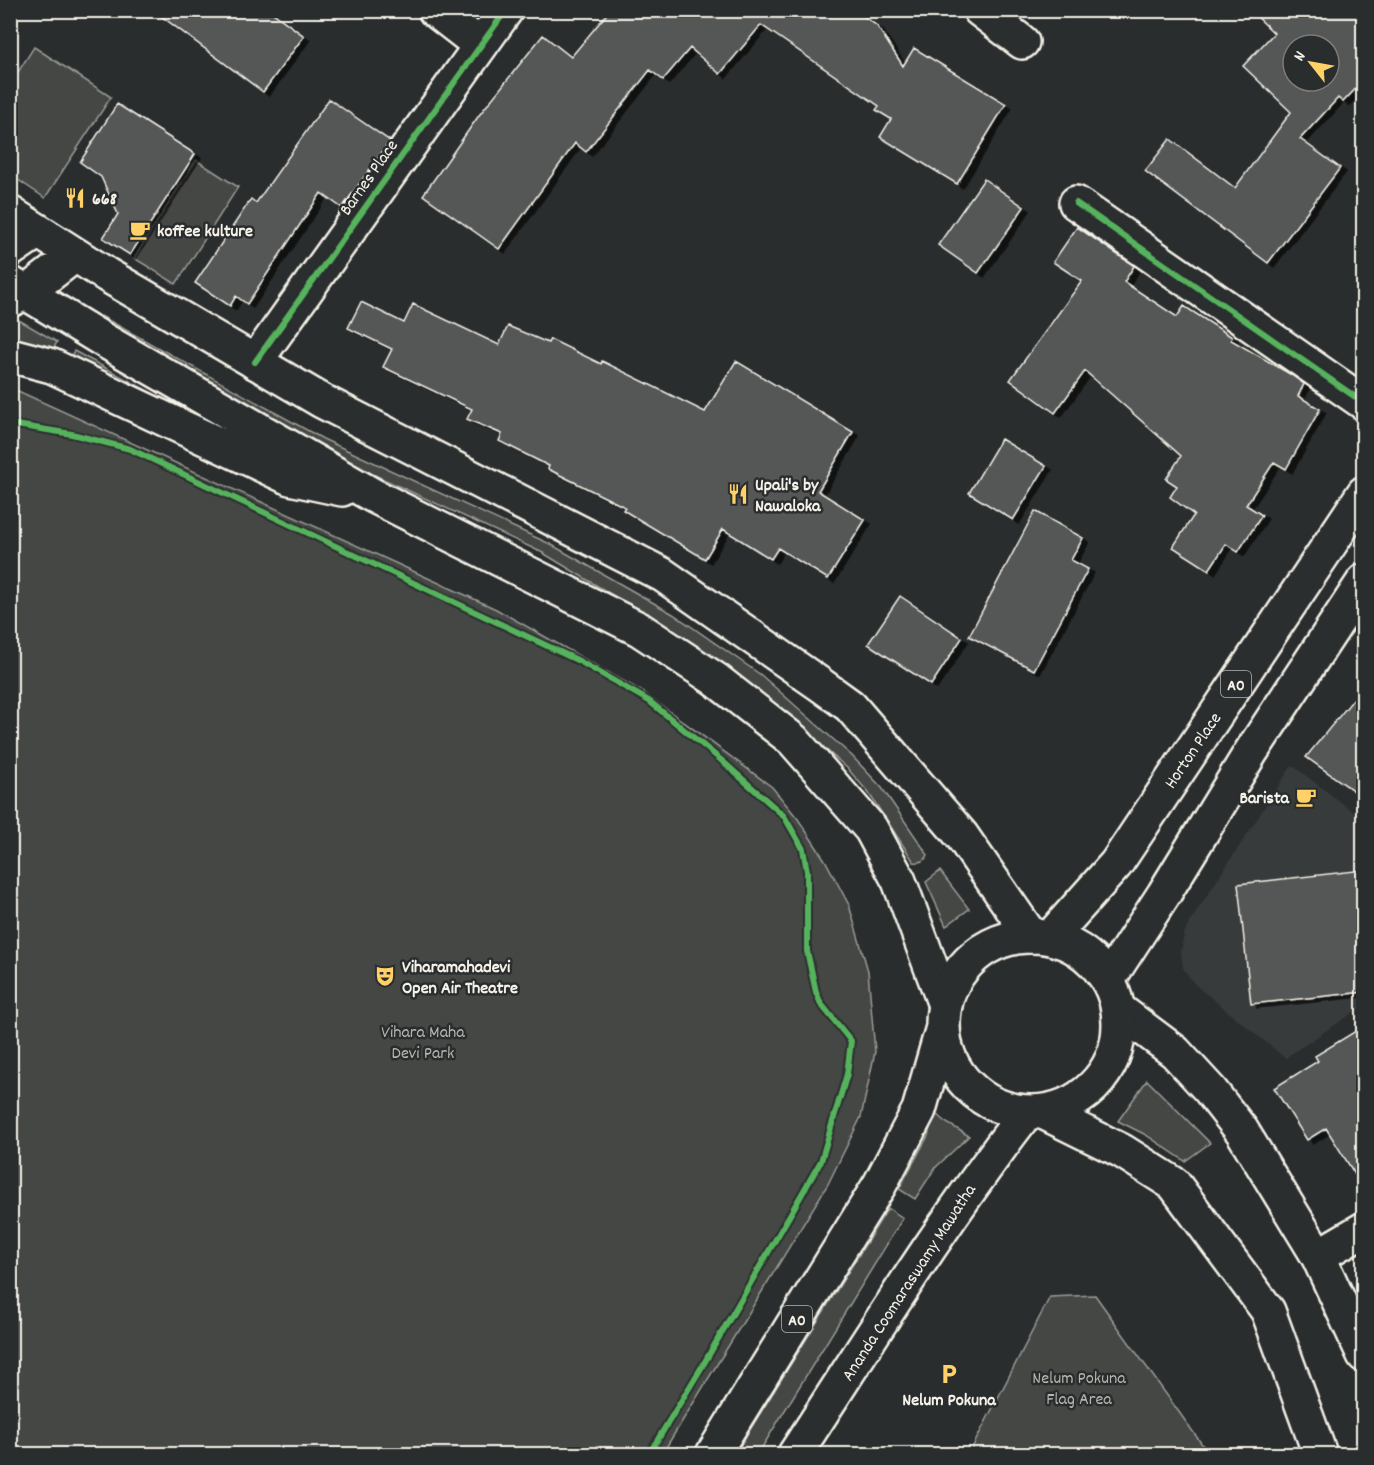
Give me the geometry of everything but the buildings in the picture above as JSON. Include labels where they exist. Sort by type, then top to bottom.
[{"type":"main road","points":[[435,10],[480,45]]},
{"type":"main road","name":"Barnes Place","points":[[255,362],[506,10]]},
{"type":"main road","points":[[980,10],[1022,42]]},
{"type":"main road","points":[[1076,202],[1364,403]]},
{"type":"main road","points":[[10,213],[75,255],[322,401],[663,575],[850,706],[962,836],[1041,937],[1074,946],[1093,961],[1113,995],[1175,1053],[1242,1131],[1318,1256],[1364,1355]]},
{"type":"main road","points":[[10,250],[38,231]]},
{"type":"main road","points":[[75,255],[16,292],[374,496],[639,629],[715,679],[793,740],[870,829],[899,881],[944,1016],[948,1053],[960,1076],[977,1095],[1000,1108],[1035,1112],[1122,1151],[1174,1184],[1268,1311],[1320,1455]]},
{"type":"main road","points":[[10,355],[52,366],[290,477],[374,496]]},
{"type":"main road","name":"Horton Place","points":[[1041,937],[1108,875],[1364,493]]},
{"type":"main road","points":[[1035,1112],[1070,1104],[1093,1088],[1110,1065],[1118,1039],[1113,995],[1164,894],[1251,752],[1364,581]]},
{"type":"main road","name":"A0","points":[[714,1455],[880,1184],[920,1110],[944,1016],[957,978],[976,956],[1002,941],[1041,937]]},
{"type":"main road","name":"Ananda Coomaraswamy Mawatha","points":[[795,1455],[944,1225],[985,1166],[1035,1112]]},
{"type":"main road","points":[[1318,1256],[1364,1229]]},
{"type":"shaded area","points":[[1292,765],[1363,819],[1363,1006],[1285,1058],[1194,984],[1183,968],[1181,951],[1189,923]]},
{"type":"green space","points":[[34,47],[111,97],[45,198],[11,175],[11,83]]},
{"type":"green space","points":[[196,160],[238,187],[176,284],[134,258]]},
{"type":"green space","points":[[12,316],[57,342],[49,357],[11,344]]},
{"type":"green space","points":[[101,316],[323,439],[550,544],[673,614],[761,675],[852,756],[882,788],[928,855],[927,857],[922,861],[914,862],[868,792],[847,768],[755,687],[700,648],[543,553],[321,450],[95,319]]},
{"type":"green space","points":[[74,351],[239,440],[66,364]]},
{"type":"green space","name":"Vihara Maha Devi Park","points":[[11,389],[496,609],[643,692],[772,787],[798,819],[825,860],[849,905],[868,971],[875,1052],[861,1117],[828,1184],[662,1454],[11,1454]]},
{"type":"green space","points":[[940,871],[969,909],[946,926],[926,882]]},
{"type":"green space","points":[[1147,1080],[1210,1143],[1185,1161],[1146,1135],[1118,1121]]},
{"type":"green space","points":[[934,1112],[945,1122],[969,1136],[935,1168],[915,1199],[899,1189],[928,1136]]},
{"type":"green space","points":[[888,1208],[903,1218],[758,1454],[735,1454]]},
{"type":"green space","name":"Nelum Pokuna Flag Area","points":[[1095,1295],[1209,1454],[969,1454],[1050,1297]]},
{"type":"cycle path","points":[[255,362],[506,10]]},
{"type":"cycle path","points":[[1076,203],[1364,403]]},
{"type":"cycle path","points":[[10,424],[72,434],[130,449],[579,661],[649,701],[784,816],[803,849],[807,871],[807,951],[816,992],[821,1004],[851,1041],[847,1074],[821,1161],[649,1454]]},
{"type":"place","name":"668","points":[[75,198]]},
{"type":"place","name":"koffee kulture","points":[[140,230]]},
{"type":"place","name":"Upali's by Nawaloka","points":[[738,494]]},
{"type":"place","name":"Barista","points":[[1306,797]]},
{"type":"place","name":"Viharamahadevi Open Air Theatre","points":[[385,976]]},
{"type":"place","name":"Nelum Pokuna","points":[[949,1374]]}]
